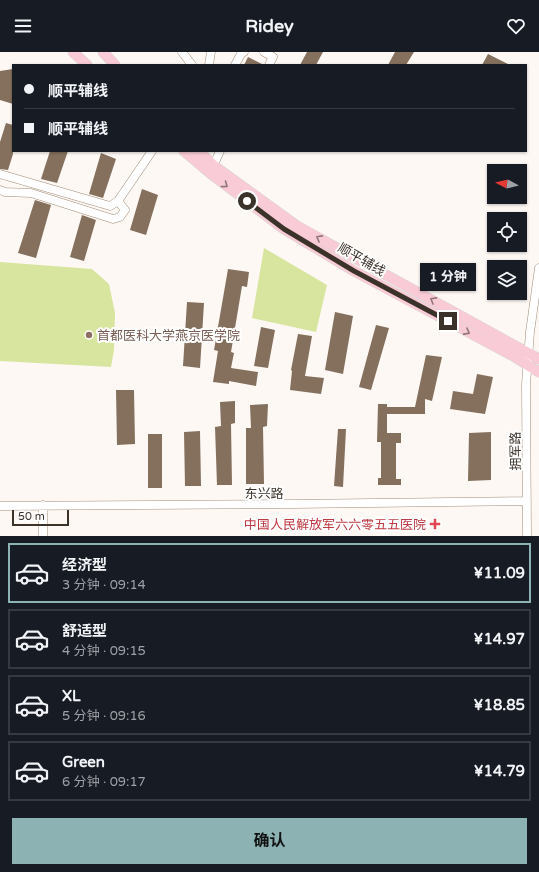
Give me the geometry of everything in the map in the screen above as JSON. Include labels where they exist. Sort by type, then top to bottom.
[{"type":"main road","points":[[73,52],[87,64]]},
{"type":"main road","points":[[103,52],[114,64]]},
{"type":"main road","name":"顺平辅线","points":[[186,152],[296,226],[539,359]]},
{"type":"main road","name":"顺平辅线","points":[[200,152],[212,169],[284,229],[354,271],[539,372]]},
{"type":"street","points":[[182,52],[191,64]]},
{"type":"street","points":[[209,64],[211,52]]},
{"type":"street","points":[[236,64],[241,54],[244,52]]},
{"type":"street","points":[[264,52],[273,57],[270,64]]},
{"type":"street","points":[[0,174],[110,206],[118,201],[151,152]]},
{"type":"street","points":[[212,169],[220,152]]},
{"type":"street","points":[[0,190],[5,192],[31,192],[113,219],[120,217],[125,210],[118,201]]},
{"type":"street","name":"拥军路","points":[[527,536],[526,384],[530,332],[539,268]]},
{"type":"street","name":"东兴路","points":[[0,506],[527,501]]},
{"type":"street","points":[[43,505],[43,536]]},
{"type":"green space","points":[[264,248],[327,285],[316,332],[252,318]]},
{"type":"green space","points":[[0,262],[92,269],[109,284],[115,313],[114,350],[111,367],[0,361]]},
{"type":"building","points":[[307,52],[323,52],[317,64],[301,64]]},
{"type":"building","points":[[395,52],[414,52],[407,64],[389,64]]},
{"type":"building","points":[[488,54],[508,64],[483,64]]},
{"type":"building","points":[[248,57],[262,64],[244,64]]},
{"type":"building","points":[[12,69],[12,104],[0,100],[0,71]]},
{"type":"building","points":[[6,123],[12,125],[13,154],[8,170],[0,169],[0,142]]},
{"type":"building","points":[[50,152],[68,152],[57,183],[41,179]]},
{"type":"building","points":[[101,153],[116,159],[103,198],[89,194]]},
{"type":"building","points":[[142,189],[158,195],[146,235],[130,230]]},
{"type":"building","points":[[35,200],[51,205],[36,258],[18,253]]},
{"type":"building","points":[[82,215],[96,220],[84,261],[70,257]]},
{"type":"building","points":[[228,269],[249,272],[247,287],[242,286],[231,352],[234,353],[231,368],[258,372],[256,386],[229,381],[229,384],[213,382],[218,351],[214,350]]},
{"type":"building","points":[[187,302],[204,303],[200,368],[183,366]]},
{"type":"building","points":[[335,312],[353,316],[343,374],[325,370]]},
{"type":"building","points":[[376,325],[389,328],[371,390],[359,387]]},
{"type":"building","points":[[261,327],[275,330],[268,368],[254,366]]},
{"type":"building","points":[[298,334],[312,336],[305,376],[324,378],[321,394],[290,390],[291,370]]},
{"type":"building","points":[[426,355],[442,357],[432,401],[425,399],[425,414],[387,414],[387,433],[401,433],[401,443],[396,443],[396,479],[401,479],[401,485],[378,485],[378,478],[381,478],[381,442],[377,442],[378,404],[387,404],[387,407],[415,407]]},
{"type":"building","points":[[477,374],[493,377],[485,414],[450,409],[453,391],[473,394]]},
{"type":"building","points":[[116,390],[134,390],[135,444],[117,445]]},
{"type":"building","points":[[235,401],[235,423],[231,424],[232,485],[217,485],[215,427],[221,426],[220,402]]},
{"type":"building","points":[[268,404],[267,426],[263,427],[264,484],[246,484],[246,428],[251,428],[250,405]]},
{"type":"building","points":[[338,429],[346,429],[343,487],[334,486]]},
{"type":"building","points":[[200,431],[201,486],[185,486],[184,432]]},
{"type":"building","points":[[491,432],[491,480],[468,481],[469,433]]},
{"type":"building","points":[[148,434],[162,434],[162,488],[148,488]]},
{"type":"place","name":"首都医科大学燕京医学院","points":[[89,335]]},
{"type":"place","name":"中国人民解放军六六零五五医院","points":[[435,524]]},
{"type":"route","points":[[247,201],[284,229],[354,271],[448,321]]}]
